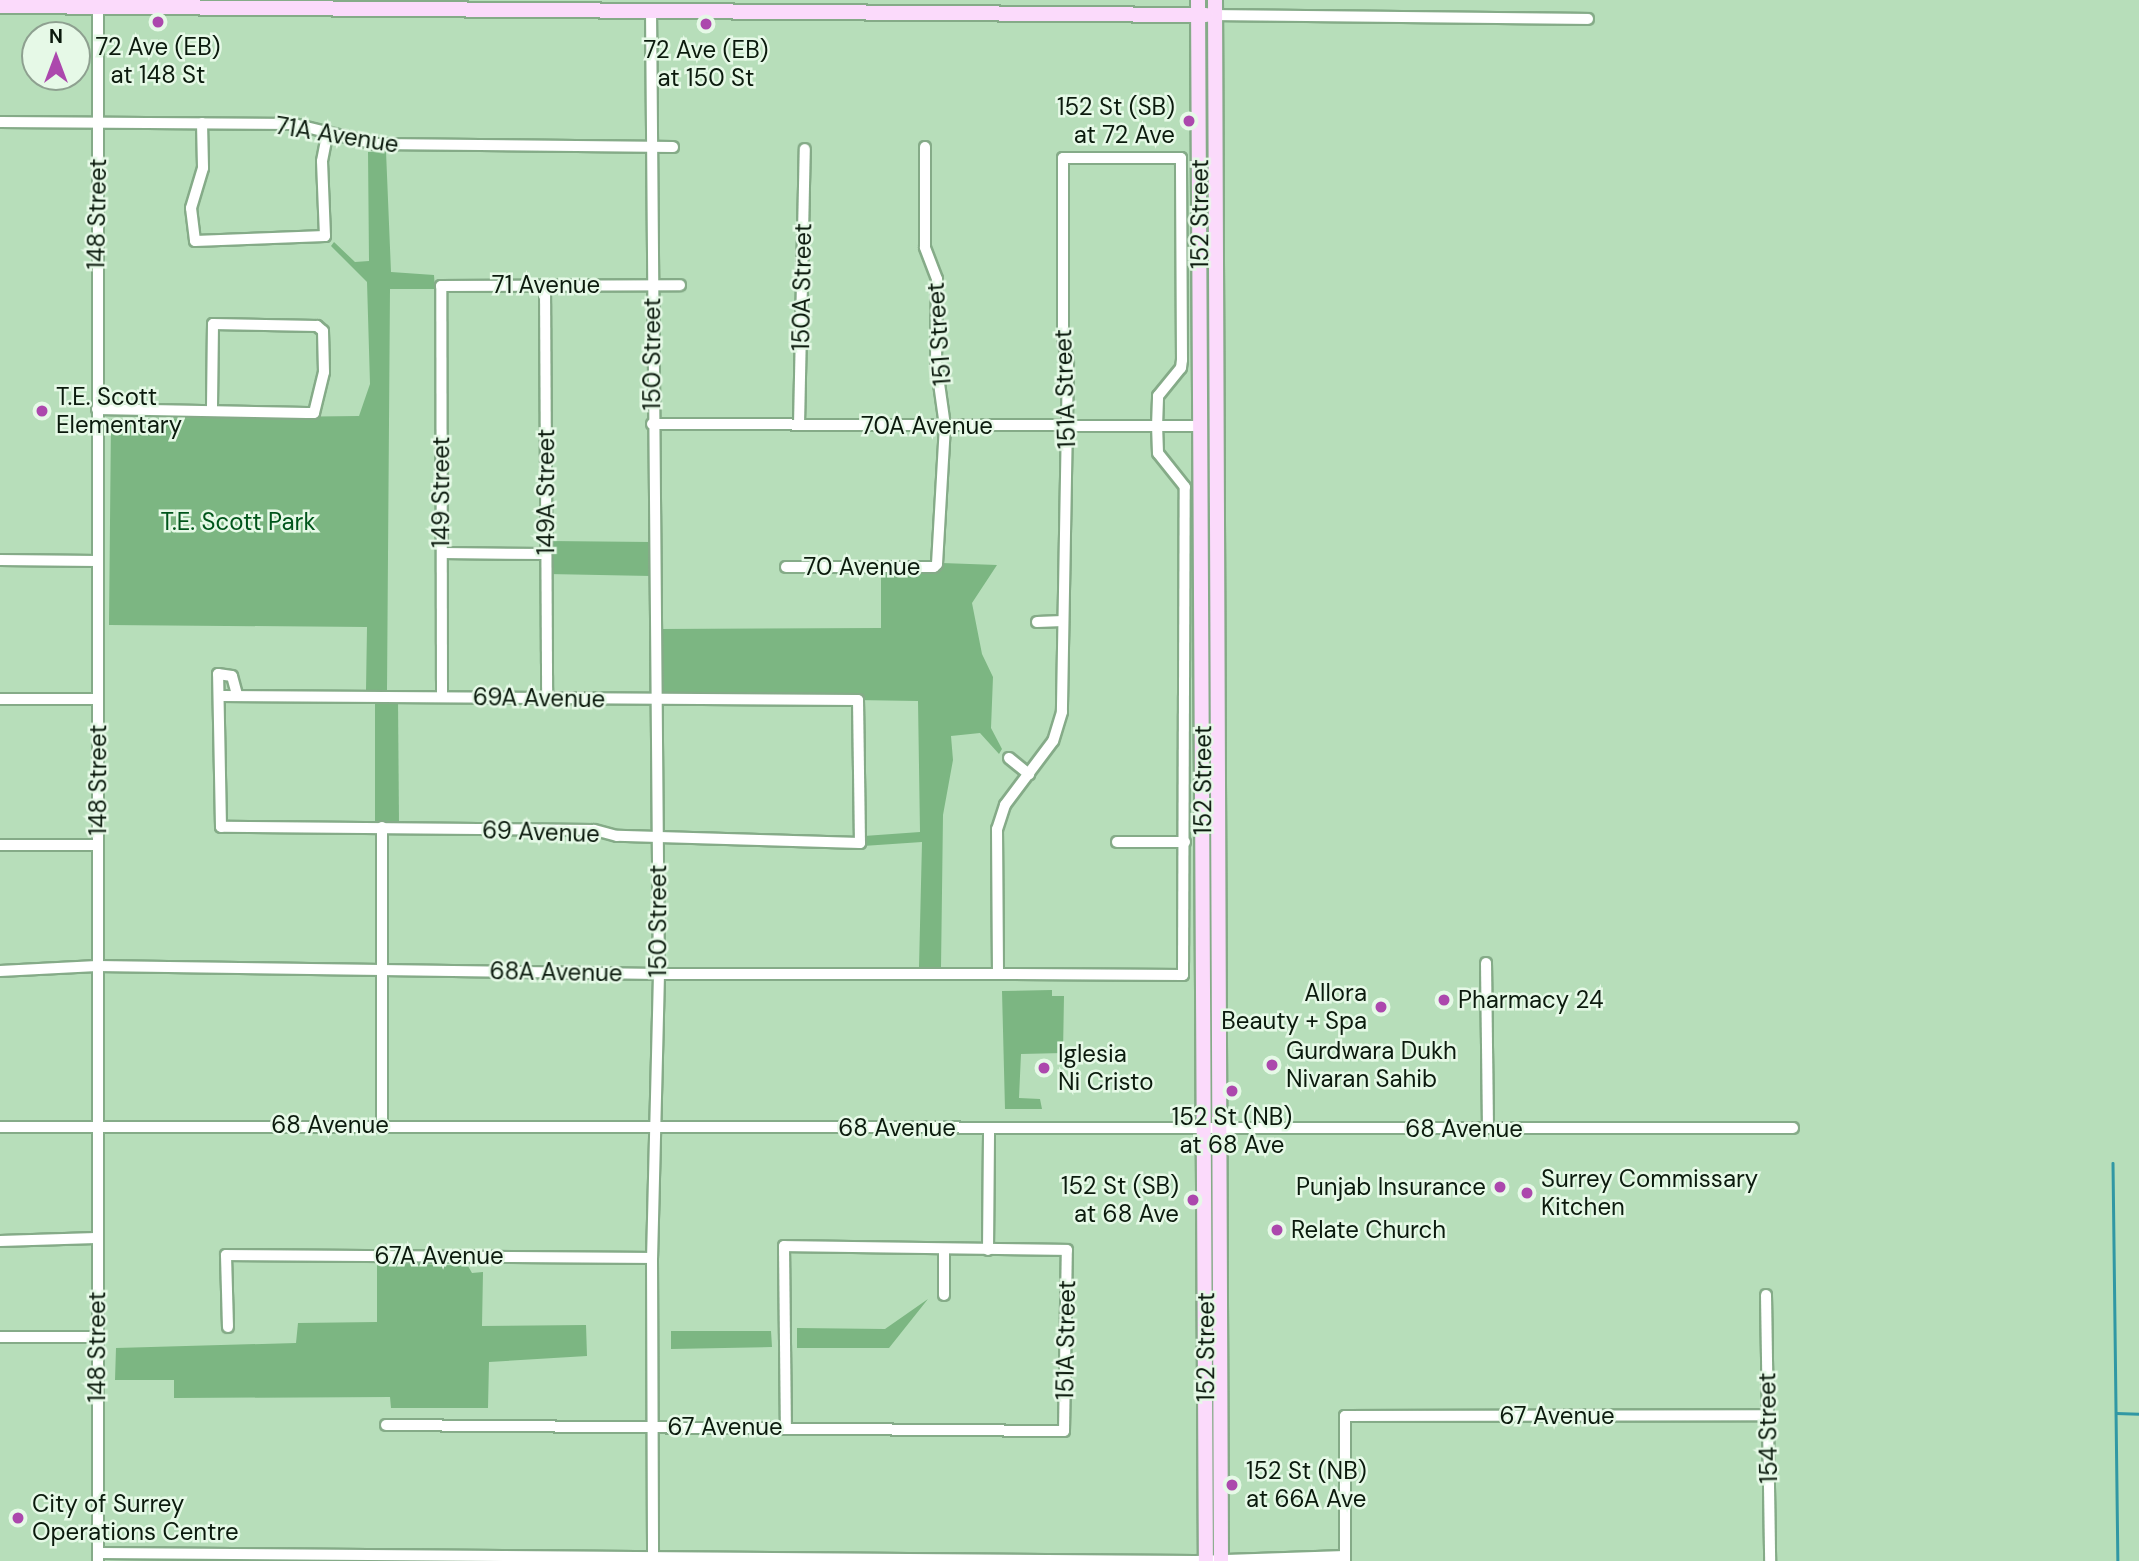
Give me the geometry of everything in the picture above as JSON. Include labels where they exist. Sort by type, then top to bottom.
[{"type":"main road","name":"152 Street","points":[[1206,1561],[1213,1129],[1215,0]]},
{"type":"main road","points":[[0,6],[98,3],[512,4],[651,9],[777,5],[1198,7],[1215,15]]},
{"type":"main road","name":"152 Street","points":[[1198,7],[1202,426],[1221,1561]]},
{"type":"main road","points":[[1202,426],[1207,434],[1216,497]]},
{"type":"street","name":"148 Street","points":[[98,3],[98,1557]]},
{"type":"street","name":"150 Street","points":[[651,9],[652,424],[659,974],[652,1258],[653,1557]]},
{"type":"street","points":[[1215,15],[1588,19]]},
{"type":"street","name":"71A Avenue","points":[[0,122],[294,124],[327,135],[375,144],[439,147],[673,147]]},
{"type":"street","points":[[202,123],[202,167],[191,208],[195,240],[326,236],[321,168],[327,135]]},
{"type":"street","name":"151 Street","points":[[925,148],[925,247],[937,279],[936,362],[945,426],[937,564]]},
{"type":"street","name":"150A Street","points":[[799,425],[805,149]]},
{"type":"street","name":"151A Street","points":[[998,974],[998,829],[1005,805],[1053,741],[1062,712],[1067,426],[1063,158],[1181,158],[1182,360],[1181,368],[1158,396],[1157,427]]},
{"type":"street","name":"149A Street","points":[[545,285],[547,698]]},
{"type":"street","name":"150 Street","points":[[652,285],[680,285]]},
{"type":"street","name":"71 Avenue","points":[[441,286],[652,285]]},
{"type":"street","name":"149 Street","points":[[441,286],[442,697]]},
{"type":"street","points":[[97,409],[314,413],[324,372],[325,340],[317,326],[213,324],[212,411]]},
{"type":"street","name":"70A Avenue","points":[[652,424],[1202,426]]},
{"type":"street","points":[[1117,842],[1185,842],[1185,487],[1158,453],[1157,427]]},
{"type":"street","points":[[442,553],[547,554]]},
{"type":"street","points":[[0,560],[97,561]]},
{"type":"street","name":"70 Avenue","points":[[786,567],[934,567],[937,564]]},
{"type":"street","points":[[1037,622],[1063,621]]},
{"type":"street","points":[[221,696],[216,677],[227,672],[234,679],[237,695]]},
{"type":"street","name":"69A Avenue","points":[[221,696],[858,701],[860,843]]},
{"type":"street","name":"69 Avenue","points":[[221,696],[221,827],[594,830],[658,837],[860,843]]},
{"type":"street","points":[[0,699],[98,699]]},
{"type":"street","points":[[1009,758],[1029,774]]},
{"type":"street","points":[[382,827],[382,1125]]},
{"type":"street","name":"68A Avenue","points":[[0,971],[97,966],[659,974],[1183,975],[1185,842]]},
{"type":"street","points":[[0,845],[98,845]]},
{"type":"street","points":[[1486,963],[1488,1128]]},
{"type":"street","name":"68 Avenue","points":[[0,1127],[96,1124],[1213,1129],[1794,1128]]},
{"type":"street","points":[[786,1426],[784,1246],[988,1250],[989,1128]]},
{"type":"street","points":[[0,1241],[96,1238]]},
{"type":"street","name":"151A Street","points":[[988,1250],[1067,1250],[1064,1431]]},
{"type":"street","points":[[944,1251],[944,1295]]},
{"type":"street","name":"67A Avenue","points":[[228,1327],[226,1255],[652,1258]]},
{"type":"street","name":"154 Street","points":[[1766,1295],[1770,1561]]},
{"type":"street","points":[[0,1338],[96,1337]]},
{"type":"street","name":"67 Avenue","points":[[1345,1558],[1345,1416],[1768,1415]]},
{"type":"street","name":"67 Avenue","points":[[386,1425],[786,1426],[1064,1431]]},
{"type":"street","points":[[98,1557],[1206,1561],[1345,1558]]},
{"type":"green space","name":"T.E. Scott Park","points":[[386,151],[391,272],[434,275],[435,289],[390,289],[387,690],[366,690],[367,627],[109,625],[111,419],[359,416],[370,384],[367,282],[331,246],[334,242],[355,262],[369,261],[368,152]]},
{"type":"green space","points":[[549,541],[651,542],[651,576],[548,574]]},
{"type":"green space","points":[[942,563],[997,565],[972,603],[982,654],[993,677],[991,728],[1002,749],[999,754],[980,733],[951,736],[953,760],[943,815],[941,968],[919,967],[922,842],[863,846],[864,836],[920,832],[918,701],[658,697],[659,629],[881,628],[881,571],[941,571]]},
{"type":"green space","points":[[375,700],[398,700],[399,823],[375,821]]},
{"type":"green space","points":[[1052,990],[1052,996],[1064,996],[1063,1053],[1021,1054],[1019,1098],[1040,1099],[1042,1109],[1005,1109],[1002,991]]},
{"type":"green space","points":[[377,1262],[468,1266],[472,1273],[483,1272],[482,1326],[586,1325],[587,1356],[489,1362],[488,1408],[391,1408],[390,1397],[174,1398],[174,1380],[115,1380],[116,1348],[296,1343],[298,1323],[377,1322]]},
{"type":"green space","points":[[928,1299],[889,1348],[797,1348],[797,1328],[885,1329]]},
{"type":"green space","points":[[671,1331],[771,1331],[772,1347],[671,1349]]},
{"type":"waterway","points":[[2113,1163],[2118,1561]]},
{"type":"waterway","points":[[2116,1413],[2139,1414]]},
{"type":"place","name":"72 Ave (EB) at 148 St","points":[[158,22]]},
{"type":"place","name":"72 Ave (EB) at 150 St","points":[[706,24]]},
{"type":"place","name":"152 St (SB) at 72 Ave","points":[[1189,121]]},
{"type":"place","name":"T.E. Scott Elementary","points":[[42,411]]},
{"type":"place","name":"Pharmacy 24","points":[[1444,1000]]},
{"type":"place","name":"Allora Beauty + Spa","points":[[1381,1007]]},
{"type":"place","name":"Gurdwara Dukh Nivaran Sahib","points":[[1272,1065]]},
{"type":"place","name":"Iglesia Ni Cristo","points":[[1044,1068]]},
{"type":"place","name":"152 St (NB) at 68 Ave","points":[[1232,1091]]},
{"type":"place","name":"Punjab Insurance","points":[[1500,1187]]},
{"type":"place","name":"Surrey Commissary Kitchen","points":[[1527,1193]]},
{"type":"place","name":"152 St (SB) at 68 Ave","points":[[1193,1200]]},
{"type":"place","name":"Relate Church","points":[[1277,1230]]},
{"type":"place","name":"152 St (NB) at 66A Ave","points":[[1232,1485]]},
{"type":"place","name":"City of Surrey Operations Centre","points":[[18,1518]]}]
